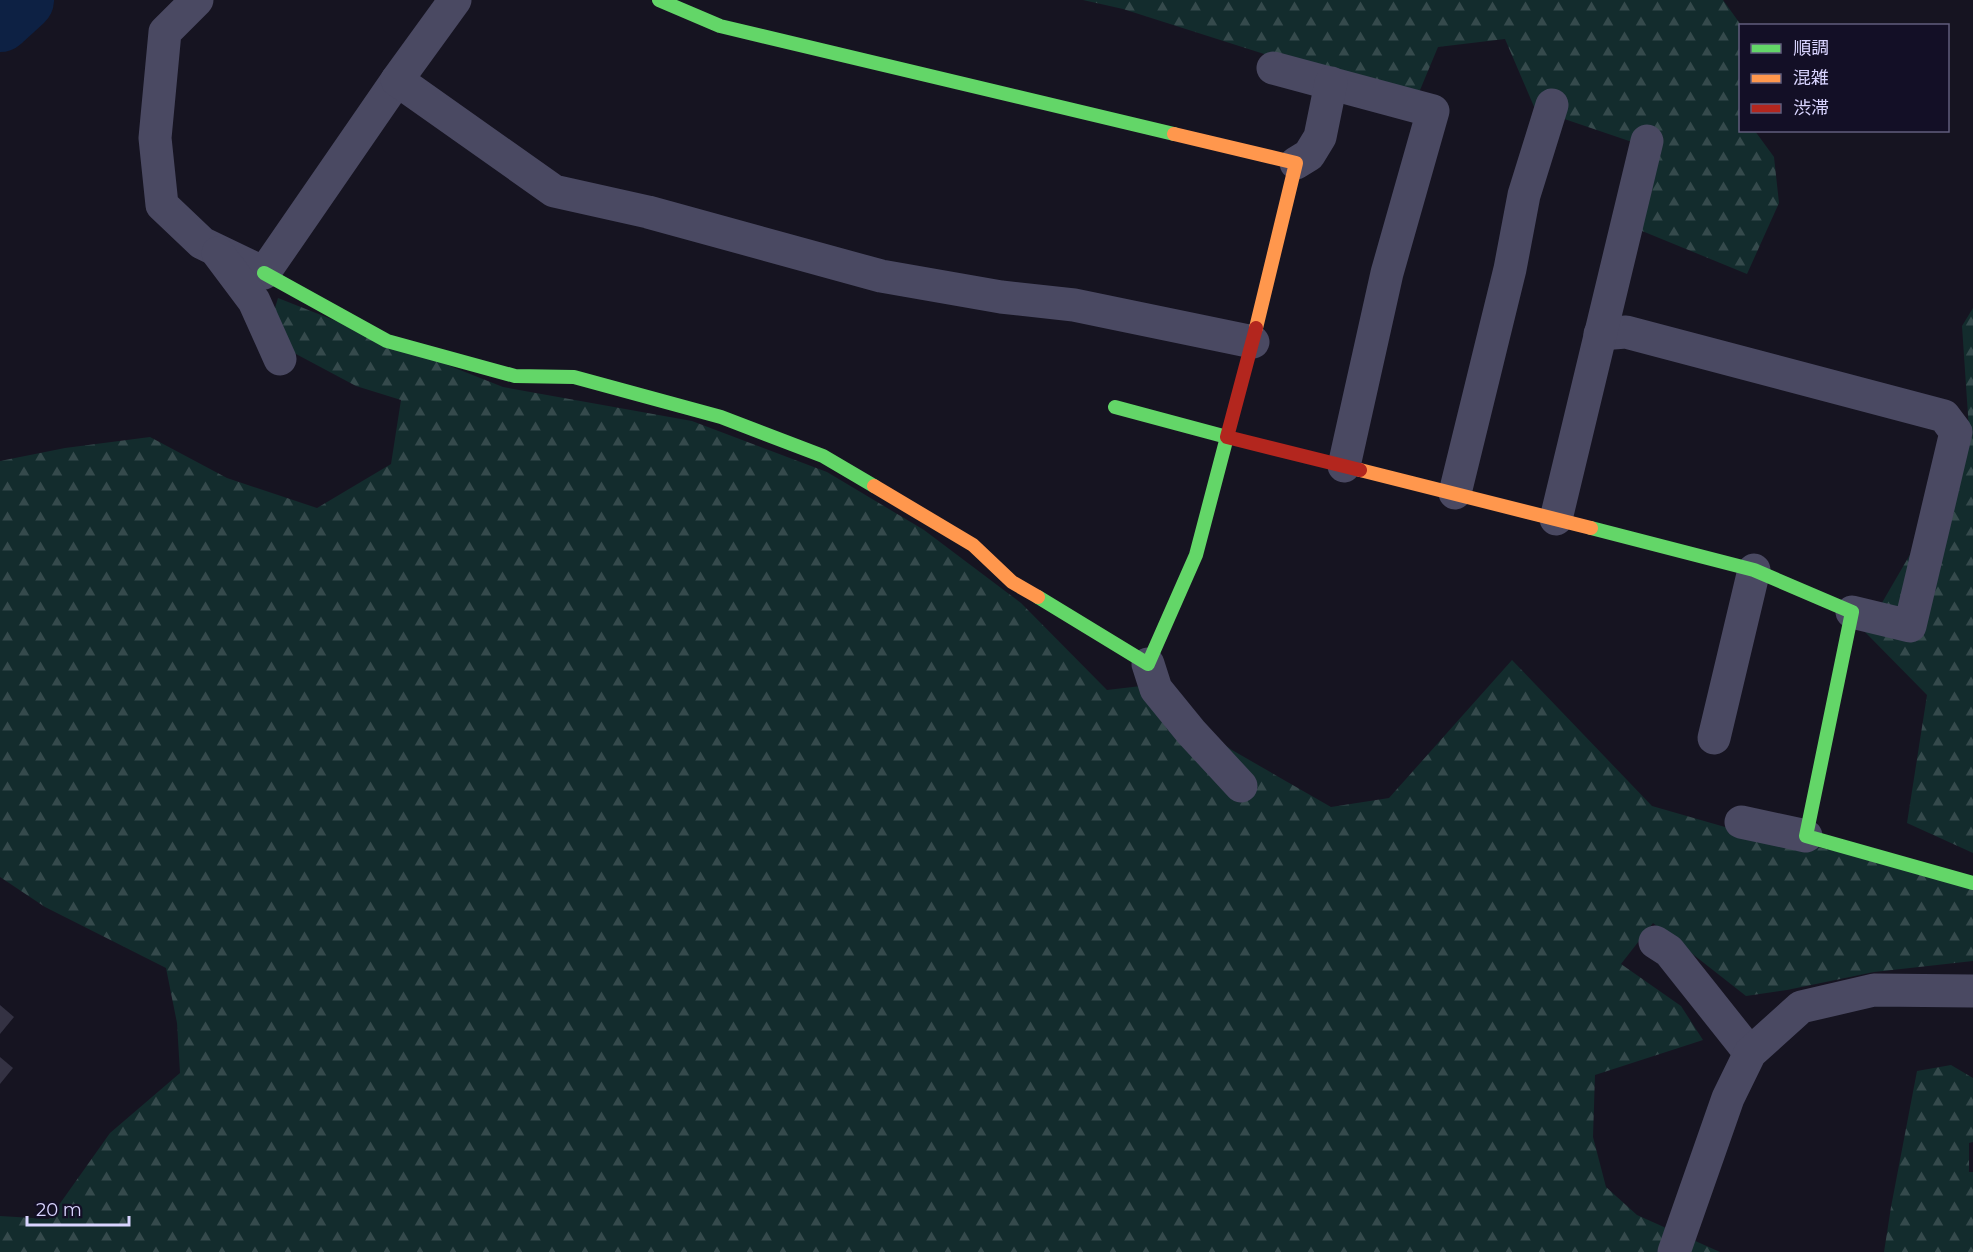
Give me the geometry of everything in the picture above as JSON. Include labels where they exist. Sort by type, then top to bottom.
[{"type":"street","points":[[197,0],[165,32],[155,138],[162,206],[202,243],[264,273],[387,341],[515,376],[574,377],[721,417],[823,456],[973,545],[1012,582],[1148,664],[1156,688],[1191,732],[1241,786]]},
{"type":"street","points":[[264,273],[455,0]]},
{"type":"street","points":[[659,0],[720,26],[1296,163]]},
{"type":"street","points":[[1273,68],[1433,111],[1387,273],[1344,466]]},
{"type":"street","points":[[397,80],[554,191],[648,212],[881,276],[1001,297],[1074,305],[1253,342]]},
{"type":"street","points":[[1148,664],[1196,555],[1253,342],[1296,163],[1309,155],[1320,137],[1331,83]]},
{"type":"street","points":[[1455,493],[1510,269],[1524,195],[1552,105]]},
{"type":"street","points":[[1556,519],[1647,141]]},
{"type":"street","points":[[216,249],[254,301],[280,359]]},
{"type":"street","points":[[1114,407],[1754,570],[1852,612],[1910,626],[1956,432],[1944,416],[1626,332],[1600,334]]},
{"type":"street","points":[[1714,738],[1754,570]]},
{"type":"street","points":[[1806,836],[1852,612]]},
{"type":"street","points":[[1741,822],[1806,836],[1973,883]]},
{"type":"street","points":[[1655,942],[1669,951],[1750,1053]]},
{"type":"street","points":[[1674,1252],[1728,1098],[1750,1053],[1802,1007],[1874,990],[1973,990]]},
{"type":"green space","points":[[1083,0],[1723,0],[1740,24],[1739,132],[1756,132],[1774,157],[1779,203],[1747,274],[1625,224],[1635,143],[1535,109],[1505,39],[1438,47],[1415,102],[1123,9]]},
{"type":"green space","points":[[278,298],[503,387],[692,421],[827,472],[924,530],[1021,603],[1107,690],[1141,686],[1232,750],[1331,807],[1389,798],[1512,660],[1652,806],[1732,829],[1973,880],[1973,961],[1874,972],[1746,996],[1653,923],[1621,964],[1681,1006],[1703,1040],[1595,1075],[1593,1137],[1606,1187],[1637,1215],[1720,1252],[0,1252],[0,1216],[49,1219],[110,1133],[180,1073],[177,1023],[166,968],[45,907],[0,877],[0,461],[65,448],[150,437],[227,478],[317,508],[391,464],[401,400],[356,386],[266,338]]},
{"type":"green space","points":[[1973,308],[1973,853],[1907,823],[1927,695],[1865,632],[1944,496],[1969,430],[1962,326]]},
{"type":"green space","points":[[1951,1065],[1973,1078],[1973,1142],[1969,1143],[1969,1172],[1973,1172],[1973,1252],[1884,1252],[1917,1071]]},
{"type":"building","points":[[0,1005],[14,1017],[0,1034]]},
{"type":"building","points":[[0,1057],[13,1068],[0,1084]]},
{"type":"waterway","points":[[0,21],[23,0]]},
{"type":"traffic: fast","points":[[659,0],[720,26],[1174,134]]},
{"type":"traffic: fast","points":[[264,273],[387,341],[515,376],[574,377],[721,417],[823,456],[874,486]]},
{"type":"traffic: fast","points":[[1038,597],[1148,664],[1196,555],[1227,437],[1115,407]]},
{"type":"traffic: fast","points":[[1591,528],[1754,570],[1852,612],[1806,836],[1973,883]]},
{"type":"traffic: slow","points":[[1174,134],[1296,163],[1256,328]]},
{"type":"traffic: slow","points":[[1360,470],[1591,528]]},
{"type":"traffic: slow","points":[[874,486],[973,545],[1012,582],[1038,597]]},
{"type":"traffic: jam","points":[[1256,328],[1227,437],[1360,470]]}]
